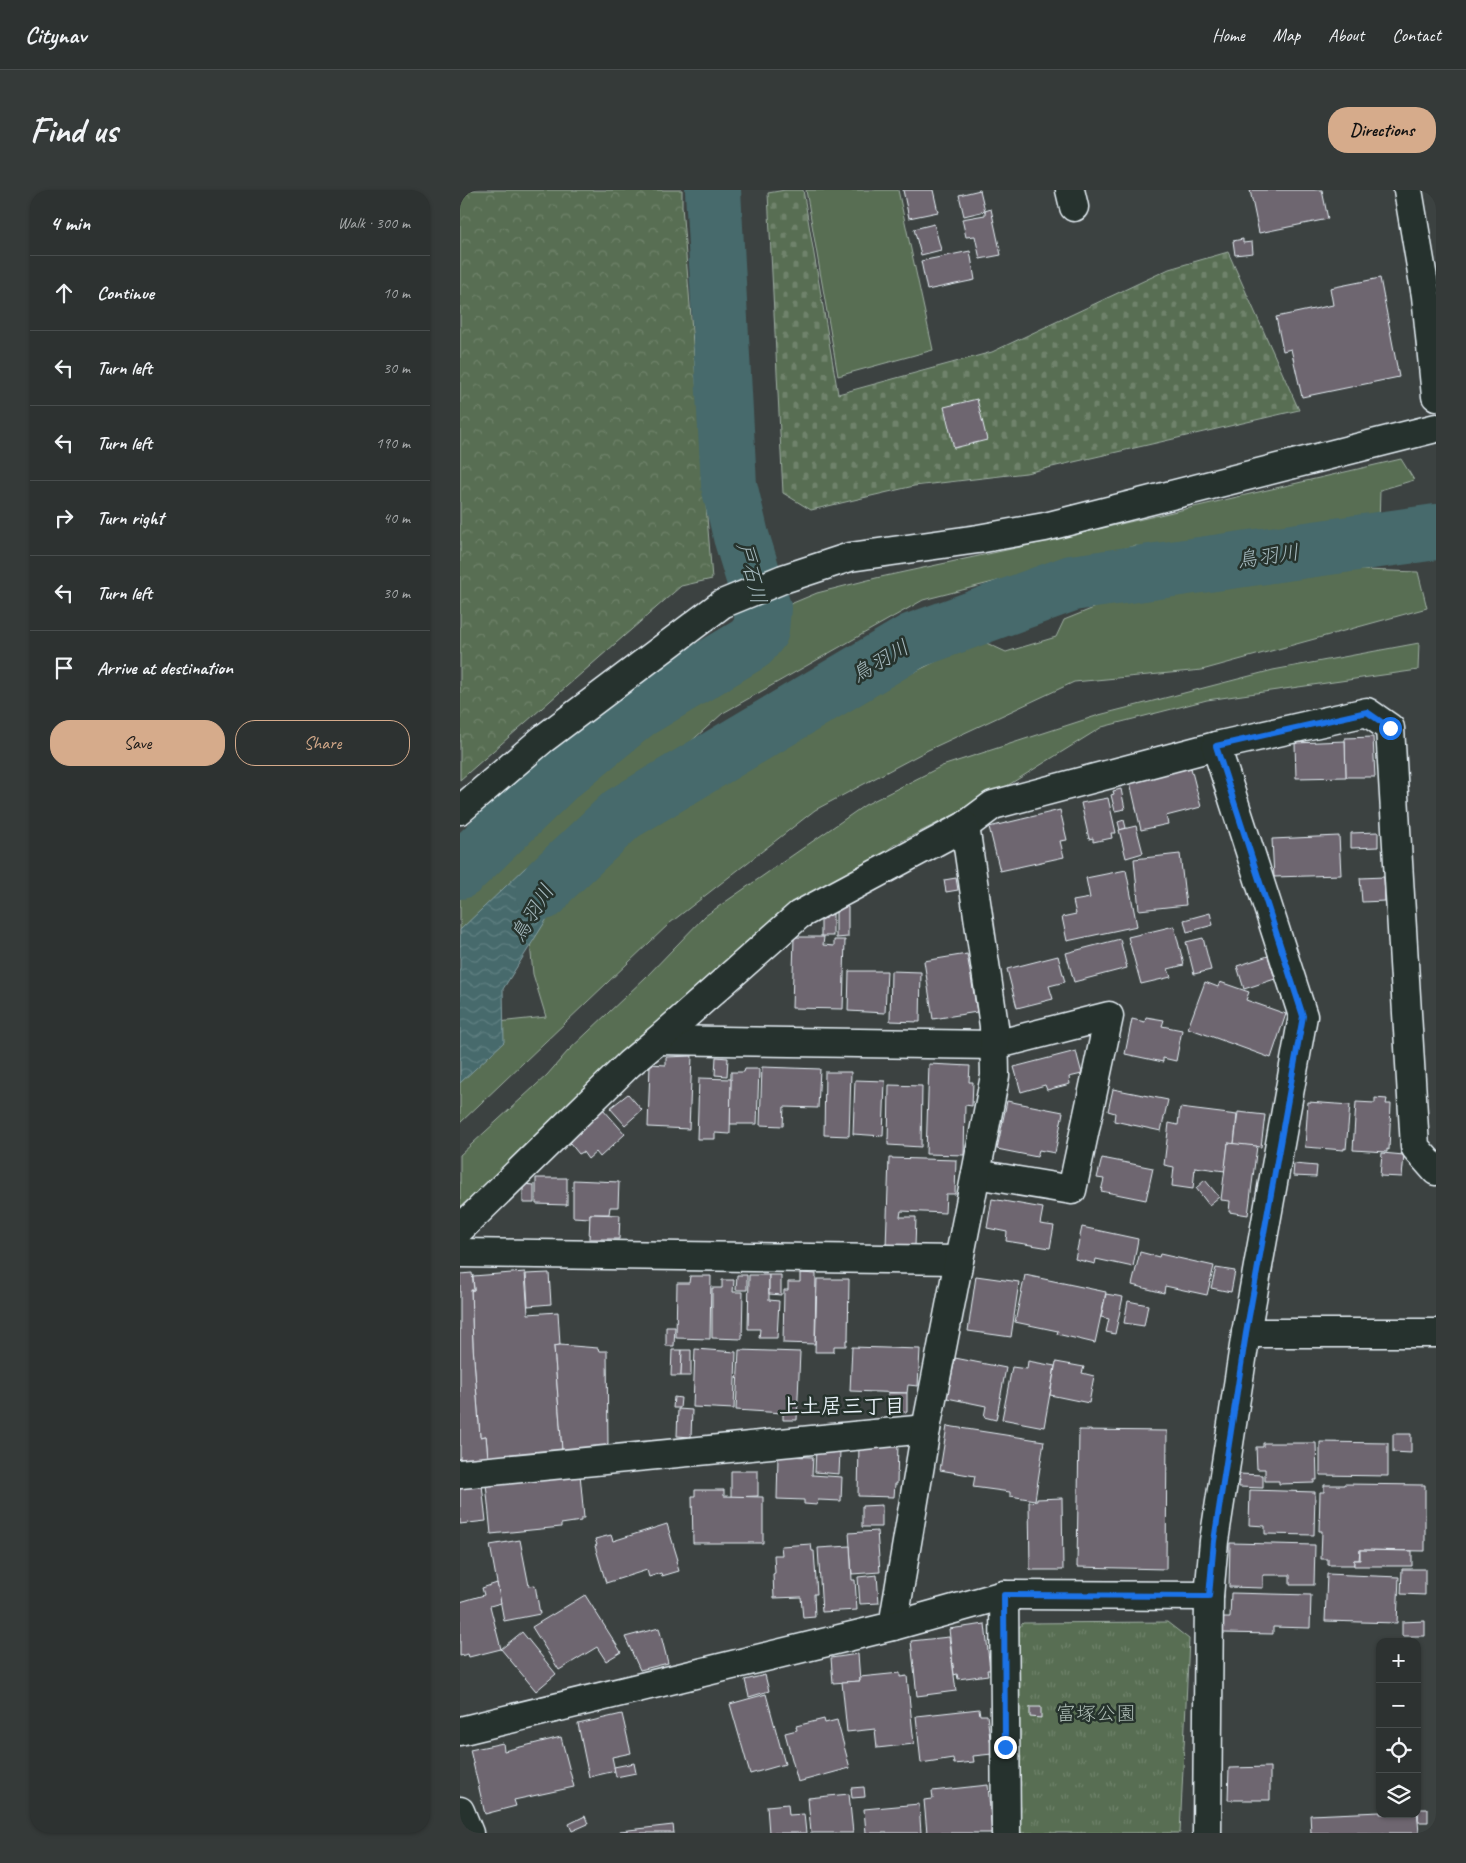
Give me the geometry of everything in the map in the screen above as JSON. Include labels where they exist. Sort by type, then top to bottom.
[{"type":"street","points":[[1408,190],[1426,296],[1436,396]]},
{"type":"street","points":[[460,810],[543,739],[722,604],[783,579],[850,557],[978,539],[1045,527],[1436,428]]},
{"type":"street","points":[[460,1229],[628,1064],[658,1040],[799,914],[965,826],[994,805],[1216,746],[1367,712],[1390,728],[1415,1147],[1436,1171]]},
{"type":"street","points":[[1207,1833],[1209,1596],[1214,1541],[1246,1333],[1303,1016],[1216,746]]},
{"type":"street","points":[[892,1626],[926,1429],[995,1076],[994,1026],[965,826]]},
{"type":"street","points":[[658,1040],[995,1045],[1109,1016],[1072,1190],[976,1174]]},
{"type":"street","points":[[460,1253],[959,1260]]},
{"type":"street","points":[[1246,1333],[1436,1333]]},
{"type":"street","points":[[460,1474],[926,1429]]},
{"type":"street","points":[[460,1731],[892,1626],[1004,1595],[1209,1596]]},
{"type":"street","points":[[1004,1595],[1006,1833]]},
{"type":"street","points":[[460,1811],[469,1833]]},
{"type":"green space","points":[[460,190],[682,190],[712,579],[681,586],[460,780]]},
{"type":"green space","points":[[785,190],[803,190],[838,394],[992,352],[1169,269],[1228,252],[1299,410],[1026,473],[914,486],[811,510],[783,493],[768,193]]},
{"type":"green space","points":[[806,190],[898,190],[933,350],[838,376]]},
{"type":"green space","points":[[1401,459],[1414,480],[1380,490],[1379,524],[1342,532],[1320,557],[1134,546],[923,600],[723,713],[460,947],[460,849],[508,804],[567,755],[646,692],[735,627],[817,593],[876,578],[1030,545]]},
{"type":"green space","points":[[1203,564],[1418,572],[1427,608],[1202,670],[1074,682],[928,750],[815,810],[670,923],[460,1123],[460,1026],[546,1017],[533,974],[528,923],[601,858],[661,811],[857,700],[980,640],[1006,652],[1056,637],[1064,620]]},
{"type":"green space","points":[[1419,643],[1418,670],[1207,700],[1102,727],[989,797],[894,845],[675,1013],[608,1077],[460,1207],[460,1155],[547,1075],[568,1051],[646,977],[705,916],[865,805],[942,766],[1099,715],[1273,670]]},
{"type":"green space","name":"富塚公園","points":[[1167,1622],[1189,1639],[1180,1833],[1011,1833],[1004,1646],[1023,1623]]},
{"type":"water","points":[[602,831],[503,989],[504,1042],[460,1083],[460,930],[526,867]]},
{"type":"building","points":[[903,190],[933,190],[938,212],[909,218]]},
{"type":"building","points":[[980,190],[985,211],[964,216],[959,195]]},
{"type":"building","points":[[1250,190],[1322,190],[1328,219],[1259,233]]},
{"type":"building","points":[[991,209],[1001,255],[980,259],[975,236],[966,237],[962,219],[985,215],[985,211]]},
{"type":"building","points":[[934,224],[941,250],[921,255],[914,229]]},
{"type":"building","points":[[1243,239],[1243,243],[1252,242],[1253,253],[1235,255],[1233,241]]},
{"type":"building","points":[[970,251],[975,280],[927,290],[921,261]]},
{"type":"building","points":[[1380,278],[1399,377],[1302,397],[1291,349],[1283,351],[1276,317],[1333,305],[1330,288]]},
{"type":"building","points":[[977,399],[987,440],[954,448],[944,407]]},
{"type":"building","points":[[1373,737],[1375,777],[1346,777],[1345,738]]},
{"type":"building","points":[[1345,741],[1346,777],[1296,778],[1295,743]]},
{"type":"building","points":[[1191,768],[1201,807],[1166,816],[1168,824],[1141,830],[1130,782]]},
{"type":"building","points":[[1121,789],[1125,809],[1115,811],[1111,795],[1114,794],[1113,791]]},
{"type":"building","points":[[1108,798],[1116,833],[1111,833],[1112,838],[1093,842],[1093,838],[1089,839],[1081,803]]},
{"type":"building","points":[[1060,810],[1067,840],[1060,841],[1064,857],[1000,871],[989,827]]},
{"type":"building","points":[[1124,820],[1126,828],[1120,830],[1118,822]]},
{"type":"building","points":[[1136,826],[1143,853],[1126,858],[1119,830]]},
{"type":"building","points":[[1378,832],[1378,847],[1351,848],[1351,833]]},
{"type":"building","points":[[1339,836],[1341,875],[1274,877],[1272,839]]},
{"type":"building","points":[[1180,854],[1186,905],[1139,910],[1134,859]]},
{"type":"building","points":[[1126,870],[1137,926],[1067,941],[1062,917],[1076,914],[1073,901],[1090,898],[1086,878]]},
{"type":"building","points":[[1384,877],[1385,901],[1362,902],[1360,878]]},
{"type":"building","points":[[956,878],[958,890],[946,892],[944,880]]},
{"type":"building","points":[[836,907],[848,907],[848,937],[836,938]]},
{"type":"building","points":[[1210,913],[1213,925],[1187,932],[1184,920]]},
{"type":"building","points":[[821,914],[833,914],[833,936],[821,936]]},
{"type":"building","points":[[1174,926],[1184,965],[1168,969],[1171,977],[1141,984],[1128,937]]},
{"type":"building","points":[[794,937],[824,937],[823,945],[834,946],[834,940],[845,940],[843,1009],[792,1008]]},
{"type":"building","points":[[1203,938],[1211,970],[1194,974],[1186,942]]},
{"type":"building","points":[[1120,939],[1127,968],[1074,982],[1066,953]]},
{"type":"building","points":[[967,954],[977,1012],[933,1019],[924,961]]},
{"type":"building","points":[[1058,956],[1065,982],[1049,986],[1053,999],[1017,1008],[1007,969]]},
{"type":"building","points":[[1268,956],[1275,979],[1244,989],[1237,966]]},
{"type":"building","points":[[849,971],[887,971],[885,1013],[848,1011]]},
{"type":"building","points":[[891,971],[921,972],[920,1022],[890,1021]]},
{"type":"building","points":[[1205,982],[1218,987],[1220,982],[1249,992],[1246,1000],[1286,1014],[1271,1058],[1188,1028]]},
{"type":"building","points":[[1146,1017],[1164,1020],[1162,1026],[1182,1030],[1176,1061],[1163,1058],[1163,1062],[1125,1054],[1132,1019],[1145,1022]]},
{"type":"building","points":[[1076,1051],[1082,1074],[1069,1077],[1070,1084],[1047,1090],[1045,1085],[1021,1092],[1014,1067]]},
{"type":"building","points":[[692,1056],[689,1129],[648,1127],[650,1064],[666,1065],[666,1057]]},
{"type":"building","points":[[716,1057],[728,1058],[727,1076],[715,1075]]},
{"type":"building","points":[[929,1064],[970,1066],[969,1082],[973,1082],[972,1106],[965,1105],[964,1155],[926,1154]]},
{"type":"building","points":[[762,1067],[820,1069],[818,1108],[784,1107],[783,1126],[760,1125]]},
{"type":"building","points":[[745,1069],[759,1069],[757,1124],[730,1124],[731,1072],[744,1072]]},
{"type":"building","points":[[825,1072],[851,1072],[849,1136],[824,1135]]},
{"type":"building","points":[[699,1078],[731,1079],[730,1134],[715,1133],[715,1139],[697,1139]]},
{"type":"building","points":[[855,1080],[885,1081],[883,1136],[853,1134]]},
{"type":"building","points":[[889,1085],[922,1086],[921,1147],[888,1145]]},
{"type":"building","points":[[1113,1089],[1168,1100],[1161,1131],[1114,1121],[1115,1113],[1108,1111]]},
{"type":"building","points":[[628,1094],[642,1110],[625,1125],[610,1108]]},
{"type":"building","points":[[1375,1098],[1387,1099],[1386,1104],[1391,1104],[1389,1150],[1387,1149],[1387,1152],[1353,1150],[1356,1102],[1375,1103]]},
{"type":"building","points":[[1007,1101],[1063,1112],[1055,1153],[1039,1150],[1037,1157],[997,1149]]},
{"type":"building","points":[[1308,1102],[1350,1105],[1346,1149],[1305,1147]]},
{"type":"building","points":[[1180,1108],[1237,1115],[1234,1144],[1228,1143],[1225,1171],[1195,1167],[1193,1189],[1172,1186],[1174,1167],[1164,1165],[1169,1123],[1178,1125]]},
{"type":"building","points":[[603,1109],[625,1134],[600,1157],[596,1152],[588,1159],[583,1152],[579,1154],[570,1143],[572,1141],[570,1139]]},
{"type":"building","points":[[1238,1112],[1265,1115],[1261,1147],[1234,1144]]},
{"type":"building","points":[[1228,1143],[1257,1146],[1248,1215],[1229,1212],[1230,1201],[1221,1200]]},
{"type":"building","points":[[1382,1153],[1404,1155],[1402,1177],[1380,1176]]},
{"type":"building","points":[[889,1158],[956,1160],[955,1194],[946,1194],[945,1213],[901,1211],[900,1217],[916,1217],[915,1247],[886,1247]]},
{"type":"building","points":[[1102,1158],[1153,1168],[1146,1200],[1101,1191],[1104,1179],[1097,1178]]},
{"type":"building","points":[[1294,1164],[1317,1166],[1316,1177],[1293,1176]]},
{"type":"building","points":[[536,1178],[567,1178],[567,1205],[536,1204]]},
{"type":"building","points":[[573,1180],[619,1182],[618,1207],[610,1207],[609,1214],[590,1214],[590,1218],[573,1217]]},
{"type":"building","points":[[1205,1180],[1219,1197],[1209,1205],[1196,1188]]},
{"type":"building","points":[[523,1184],[534,1185],[534,1203],[523,1203]]},
{"type":"building","points":[[992,1199],[1043,1208],[1040,1224],[1054,1226],[1050,1248],[1006,1241],[1007,1232],[987,1228]]},
{"type":"building","points":[[590,1214],[620,1215],[619,1239],[589,1239]]},
{"type":"building","points":[[1082,1227],[1138,1239],[1133,1267],[1096,1259],[1095,1264],[1075,1259]]},
{"type":"building","points":[[1140,1252],[1159,1257],[1160,1254],[1214,1266],[1207,1295],[1165,1286],[1164,1293],[1132,1285]]},
{"type":"building","points":[[1216,1268],[1235,1271],[1231,1292],[1211,1288]]},
{"type":"building","points":[[525,1272],[528,1314],[558,1312],[560,1345],[554,1346],[562,1450],[488,1458],[486,1436],[480,1437],[473,1346],[471,1290],[474,1290],[473,1276]]},
{"type":"building","points":[[472,1273],[474,1290],[471,1290],[473,1346],[480,1437],[486,1436],[488,1458],[460,1459],[460,1274]]},
{"type":"building","points":[[549,1273],[551,1304],[528,1306],[526,1274]]},
{"type":"building","points":[[800,1273],[816,1274],[815,1344],[783,1343],[784,1290],[788,1290],[788,1282],[800,1282]]},
{"type":"building","points":[[737,1275],[747,1275],[747,1290],[736,1290]]},
{"type":"building","points":[[749,1275],[769,1275],[769,1300],[779,1301],[777,1338],[759,1338],[760,1329],[748,1329]]},
{"type":"building","points":[[769,1275],[781,1275],[781,1295],[769,1294]]},
{"type":"building","points":[[1025,1275],[1106,1292],[1095,1343],[1057,1334],[1058,1331],[1015,1322]]},
{"type":"building","points":[[690,1276],[711,1276],[710,1339],[676,1338],[677,1283],[689,1283]]},
{"type":"building","points":[[976,1276],[1019,1282],[1011,1337],[968,1331]]},
{"type":"building","points":[[817,1279],[849,1279],[848,1340],[846,1340],[846,1346],[834,1346],[834,1352],[815,1352]]},
{"type":"building","points":[[722,1280],[734,1280],[733,1292],[743,1292],[742,1339],[712,1338],[712,1288],[722,1288]]},
{"type":"building","points":[[1106,1294],[1123,1297],[1115,1334],[1106,1332],[1109,1319],[1101,1317]]},
{"type":"building","points":[[1128,1301],[1148,1305],[1144,1326],[1124,1323]]},
{"type":"building","points":[[666,1327],[675,1327],[674,1346],[666,1346]]},
{"type":"building","points":[[554,1346],[598,1348],[599,1351],[607,1351],[608,1447],[562,1450]]},
{"type":"building","points":[[852,1347],[920,1349],[918,1386],[908,1385],[907,1393],[850,1391]]},
{"type":"building","points":[[695,1349],[736,1352],[734,1409],[693,1407]]},
{"type":"building","points":[[672,1350],[682,1350],[681,1376],[671,1376]]},
{"type":"building","points":[[682,1350],[691,1350],[691,1376],[681,1376]]},
{"type":"building","points":[[739,1350],[800,1352],[797,1420],[783,1420],[783,1413],[736,1410]]},
{"type":"building","points":[[955,1358],[1006,1368],[996,1420],[984,1417],[986,1406],[947,1398]]},
{"type":"building","points":[[1028,1361],[1055,1366],[1044,1427],[1002,1419],[1012,1367],[1027,1369]]},
{"type":"building","points":[[1056,1362],[1084,1367],[1082,1373],[1094,1376],[1089,1403],[1050,1395]]},
{"type":"building","points":[[888,1393],[907,1393],[907,1412],[887,1412]]},
{"type":"building","points":[[674,1397],[681,1398],[680,1408],[673,1408]]},
{"type":"building","points":[[678,1409],[692,1410],[691,1437],[677,1436]]},
{"type":"building","points":[[947,1426],[1044,1441],[1035,1500],[1010,1496],[1010,1492],[973,1487],[975,1476],[940,1470]]},
{"type":"building","points":[[1079,1430],[1167,1431],[1166,1569],[1077,1567]]},
{"type":"building","points":[[1393,1434],[1411,1434],[1411,1453],[1393,1452]]},
{"type":"building","points":[[1320,1442],[1388,1443],[1388,1476],[1320,1475]]},
{"type":"building","points":[[1263,1443],[1316,1443],[1317,1480],[1314,1480],[1314,1483],[1279,1484],[1279,1481],[1265,1481],[1265,1469],[1257,1469],[1256,1447],[1263,1447]]},
{"type":"building","points":[[859,1444],[898,1444],[897,1484],[895,1484],[894,1497],[858,1496]]},
{"type":"building","points":[[816,1449],[840,1451],[839,1474],[815,1472]]},
{"type":"building","points":[[778,1456],[813,1457],[812,1475],[842,1477],[841,1501],[818,1500],[817,1505],[804,1504],[804,1500],[777,1499]]},
{"type":"building","points":[[731,1471],[758,1471],[758,1496],[731,1497]]},
{"type":"building","points":[[580,1474],[584,1518],[581,1518],[581,1521],[561,1524],[561,1527],[491,1534],[486,1484]]},
{"type":"building","points":[[1239,1474],[1263,1475],[1263,1488],[1239,1487]]},
{"type":"building","points":[[482,1485],[486,1521],[460,1524],[460,1487]]},
{"type":"building","points":[[1324,1485],[1425,1485],[1425,1551],[1360,1550],[1359,1560],[1354,1560],[1354,1565],[1328,1565],[1328,1559],[1321,1559],[1322,1531],[1319,1531],[1320,1492],[1324,1492]]},
{"type":"building","points":[[695,1490],[724,1490],[724,1496],[763,1497],[763,1543],[693,1543],[692,1496],[695,1496]]},
{"type":"building","points":[[1250,1490],[1315,1492],[1314,1535],[1265,1534],[1265,1526],[1249,1525]]},
{"type":"building","points":[[1062,1498],[1063,1570],[1030,1570],[1029,1502],[1037,1501],[1037,1499]]},
{"type":"building","points":[[882,1505],[882,1527],[862,1527],[862,1506]]},
{"type":"building","points":[[667,1524],[678,1560],[676,1561],[679,1571],[662,1576],[661,1573],[649,1577],[647,1570],[606,1583],[595,1546],[597,1545],[595,1539],[611,1535],[613,1541]]},
{"type":"building","points":[[877,1531],[880,1572],[852,1574],[849,1533]]},
{"type":"building","points":[[520,1540],[529,1586],[535,1585],[540,1614],[504,1621],[490,1545]]},
{"type":"building","points":[[1230,1543],[1315,1545],[1314,1585],[1290,1585],[1290,1575],[1263,1575],[1263,1588],[1229,1587]]},
{"type":"building","points":[[811,1544],[812,1551],[814,1551],[817,1594],[814,1594],[815,1617],[803,1618],[801,1597],[774,1598],[774,1555],[782,1555],[781,1546]]},
{"type":"building","points":[[850,1546],[852,1580],[855,1580],[857,1610],[822,1612],[818,1548]]},
{"type":"building","points":[[1360,1550],[1412,1551],[1412,1566],[1354,1566],[1354,1560],[1360,1560]]},
{"type":"building","points":[[1402,1569],[1425,1569],[1425,1595],[1401,1594]]},
{"type":"building","points":[[1327,1574],[1399,1577],[1397,1623],[1325,1621]]},
{"type":"building","points":[[877,1575],[879,1603],[860,1604],[858,1577]]},
{"type":"building","points":[[497,1583],[501,1603],[490,1606],[501,1649],[469,1657],[468,1654],[460,1656],[460,1602],[484,1595],[482,1588]]},
{"type":"building","points":[[1231,1593],[1311,1595],[1310,1628],[1273,1627],[1273,1634],[1223,1633],[1223,1618],[1230,1618]]},
{"type":"building","points":[[585,1595],[621,1652],[606,1661],[597,1647],[559,1670],[532,1627]]},
{"type":"building","points":[[1425,1621],[1425,1636],[1402,1636],[1402,1622]]},
{"type":"building","points":[[985,1624],[990,1670],[987,1670],[988,1675],[958,1679],[957,1674],[954,1675],[949,1629]]},
{"type":"building","points":[[659,1628],[668,1663],[640,1670],[625,1637]]},
{"type":"building","points":[[522,1632],[556,1674],[536,1691],[501,1649]]},
{"type":"building","points":[[949,1637],[956,1691],[917,1696],[911,1641]]},
{"type":"building","points":[[858,1654],[860,1681],[833,1683],[831,1658]]},
{"type":"building","points":[[900,1673],[900,1677],[907,1676],[914,1744],[877,1748],[875,1729],[847,1732],[842,1682],[860,1681],[860,1677]]},
{"type":"building","points":[[765,1675],[769,1691],[749,1697],[745,1680]]},
{"type":"building","points":[[766,1694],[785,1764],[750,1774],[730,1704]]},
{"type":"building","points":[[1030,1707],[1041,1707],[1041,1718],[1030,1717]]},
{"type":"building","points":[[979,1709],[980,1715],[987,1715],[992,1754],[973,1756],[974,1762],[954,1764],[953,1758],[921,1763],[916,1716]]},
{"type":"building","points":[[622,1714],[631,1753],[612,1757],[615,1771],[589,1777],[578,1724]]},
{"type":"building","points":[[824,1719],[825,1723],[837,1720],[850,1768],[798,1782],[785,1733],[797,1730],[796,1726]]},
{"type":"building","points":[[561,1737],[574,1787],[514,1800],[516,1806],[485,1814],[470,1750],[503,1743],[504,1751]]},
{"type":"building","points":[[634,1763],[636,1773],[616,1777],[614,1767]]},
{"type":"building","points":[[1270,1767],[1270,1800],[1228,1800],[1229,1768]]},
{"type":"building","points":[[988,1785],[992,1833],[927,1833],[924,1800],[933,1799],[932,1791]]},
{"type":"building","points":[[864,1787],[865,1797],[852,1798],[851,1788]]},
{"type":"building","points":[[849,1794],[853,1833],[811,1833],[808,1798]]},
{"type":"building","points":[[788,1804],[789,1815],[804,1814],[806,1833],[769,1833],[767,1806]]},
{"type":"building","points":[[919,1804],[921,1833],[866,1833],[864,1809]]},
{"type":"building","points":[[1421,1809],[1428,1809],[1428,1822],[1418,1822],[1418,1818],[1421,1818]]},
{"type":"building","points":[[1376,1812],[1376,1818],[1418,1818],[1419,1833],[1311,1833],[1310,1815]]},
{"type":"building","points":[[585,1816],[588,1824],[572,1831],[569,1824]]},
{"type":"building","points":[[673,1825],[674,1833],[620,1833],[620,1831]]},
{"type":"waterway","name":"戸石川","points":[[460,871],[558,776],[636,712],[751,643],[761,630],[763,608],[741,536],[729,485],[713,190]]},
{"type":"waterway","name":"鳥羽川","points":[[543,892],[549,883],[622,814],[913,641],[1072,583],[1436,532]]},
{"type":"district","name":"上土居三丁目","points":[[842,1406]]},
{"type":"route","points":[[1005,1747],[1004,1595],[1209,1596],[1214,1541],[1246,1333],[1303,1016],[1216,746],[1367,712],[1390,728]]}]
